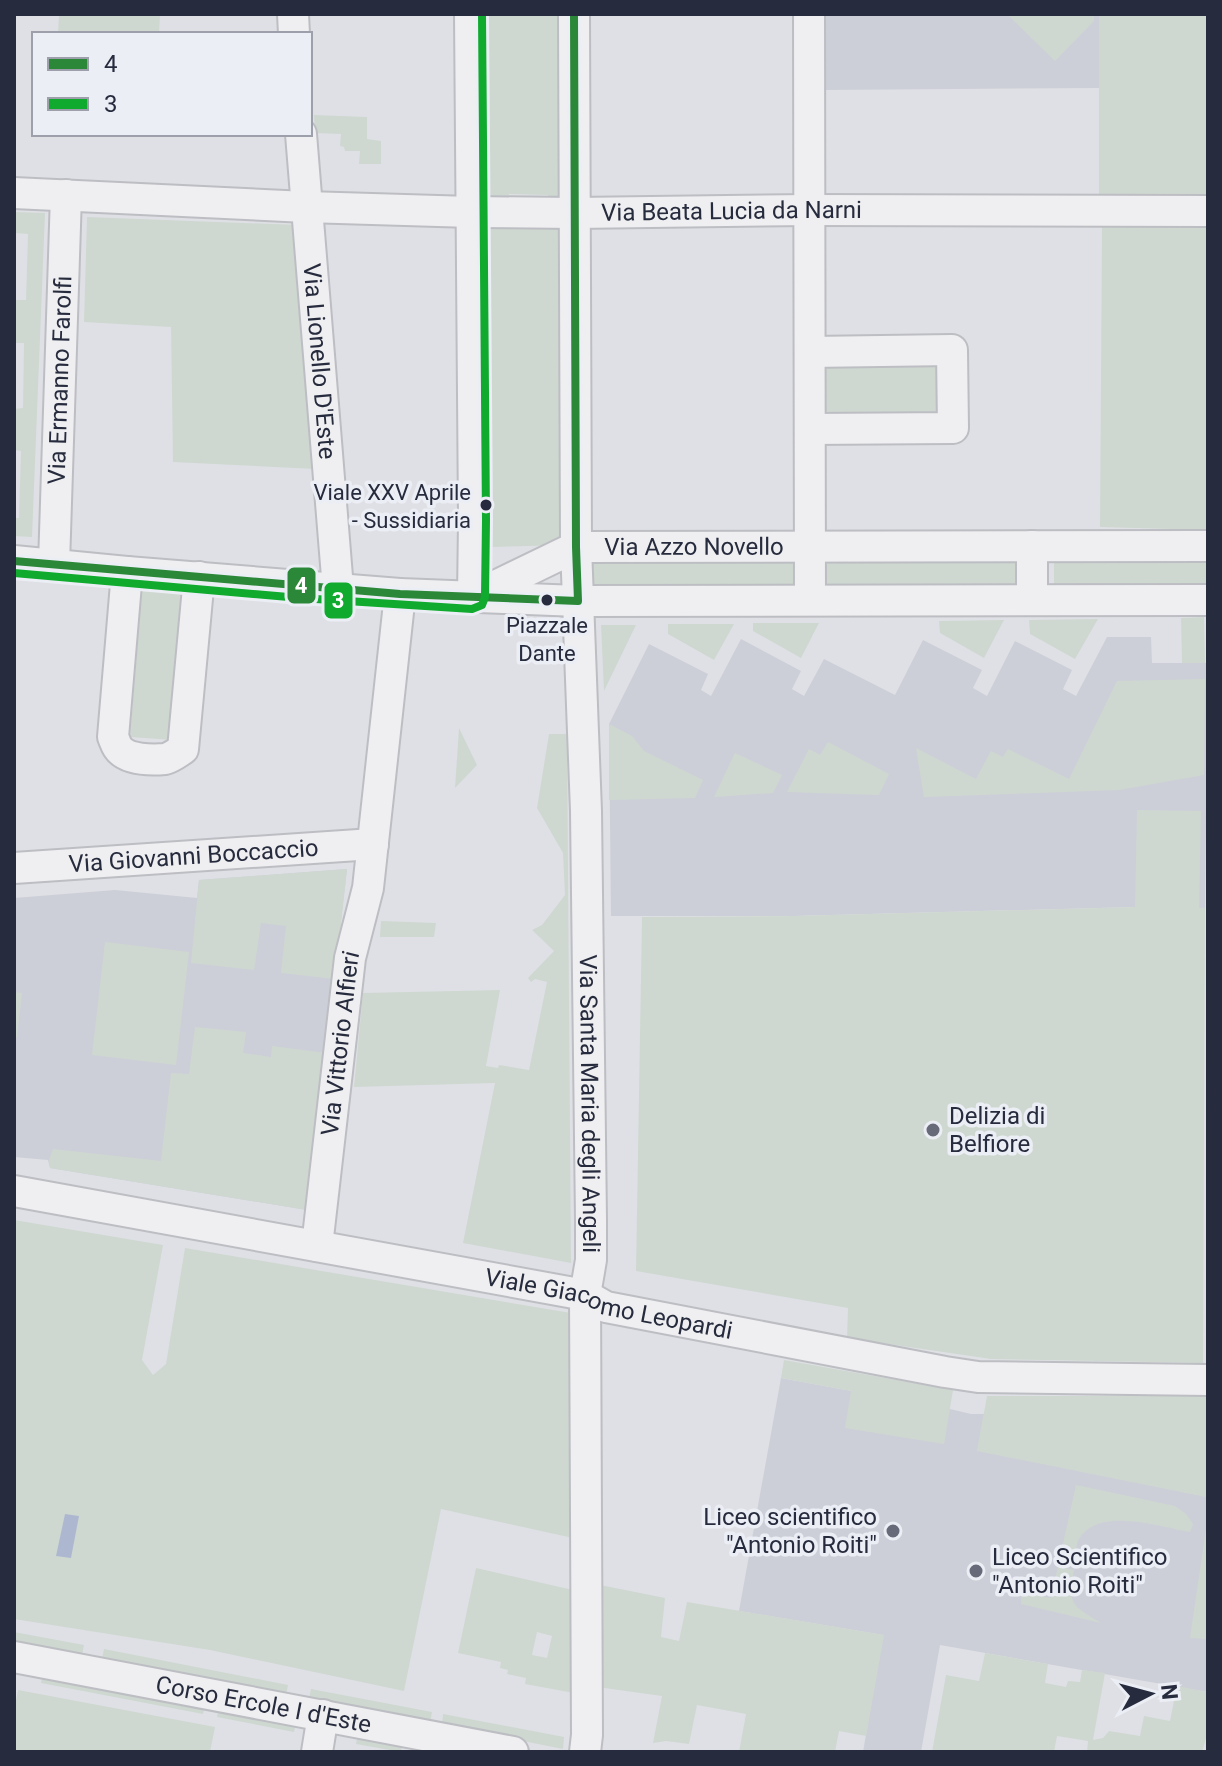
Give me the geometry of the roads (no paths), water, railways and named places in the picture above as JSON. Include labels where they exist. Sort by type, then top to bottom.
[{"type":"street","points":[[470,14],[473,597]]},
{"type":"street","name":"Via Santa Maria degli Angeli","points":[[574,14],[576,547],[586,811],[591,1220],[591,1260],[585,1295],[585,1752]]},
{"type":"street","points":[[809,14],[810,546]]},
{"type":"street","name":"Via Lionello D'Este","points":[[301,136],[338,589]]},
{"type":"street","name":"Via Beata Lucia da Narni","points":[[14,193],[471,212],[1208,211]]},
{"type":"street","name":"Via Ermanno Farolfi","points":[[54,564],[66,195]]},
{"type":"street","points":[[810,352],[952,350],[953,428],[810,429]]},
{"type":"street","name":"Via Azzo Novello","points":[[810,546],[810,600]]},
{"type":"street","points":[[1032,546],[1032,600]]},
{"type":"street","name":"Via Azzo Novello","points":[[576,547],[1208,546]]},
{"type":"street","points":[[473,597],[576,547]]},
{"type":"street","points":[[14,561],[400,594],[578,601],[1208,600]]},
{"type":"street","points":[[127,572],[113,737],[119,750],[140,758],[164,759],[183,749],[199,577]]},
{"type":"street","name":"Via Vittorio Alfieri","points":[[317,1246],[350,958],[367,897],[400,594]]},
{"type":"street","name":"Via Giovanni Boccaccio","points":[[14,868],[373,844]]},
{"type":"street","name":"Viale Giacomo Leopardi","points":[[14,1191],[585,1295],[606,1307],[978,1377],[1208,1380]]},
{"type":"street","name":"Corso Ercole I d'Este","points":[[14,1657],[513,1752]]},
{"type":"street","points":[[317,1752],[323,1715]]},
{"type":"water","points":[[65,1514],[79,1516],[71,1558],[56,1556]]},
{"type":"place","name":"Viale XXV Aprile - Sussidiaria","points":[[486,505]]},
{"type":"place","name":"Piazzale Dante","points":[[547,600]]},
{"type":"place","name":"Delizia di Belfiore","points":[[933,1130]]},
{"type":"place","name":"Liceo scientifico \"Antonio Roiti\"","points":[[893,1531]]},
{"type":"place","name":"Liceo Scientifico \"Antonio Roiti\"","points":[[976,1571]]}]
